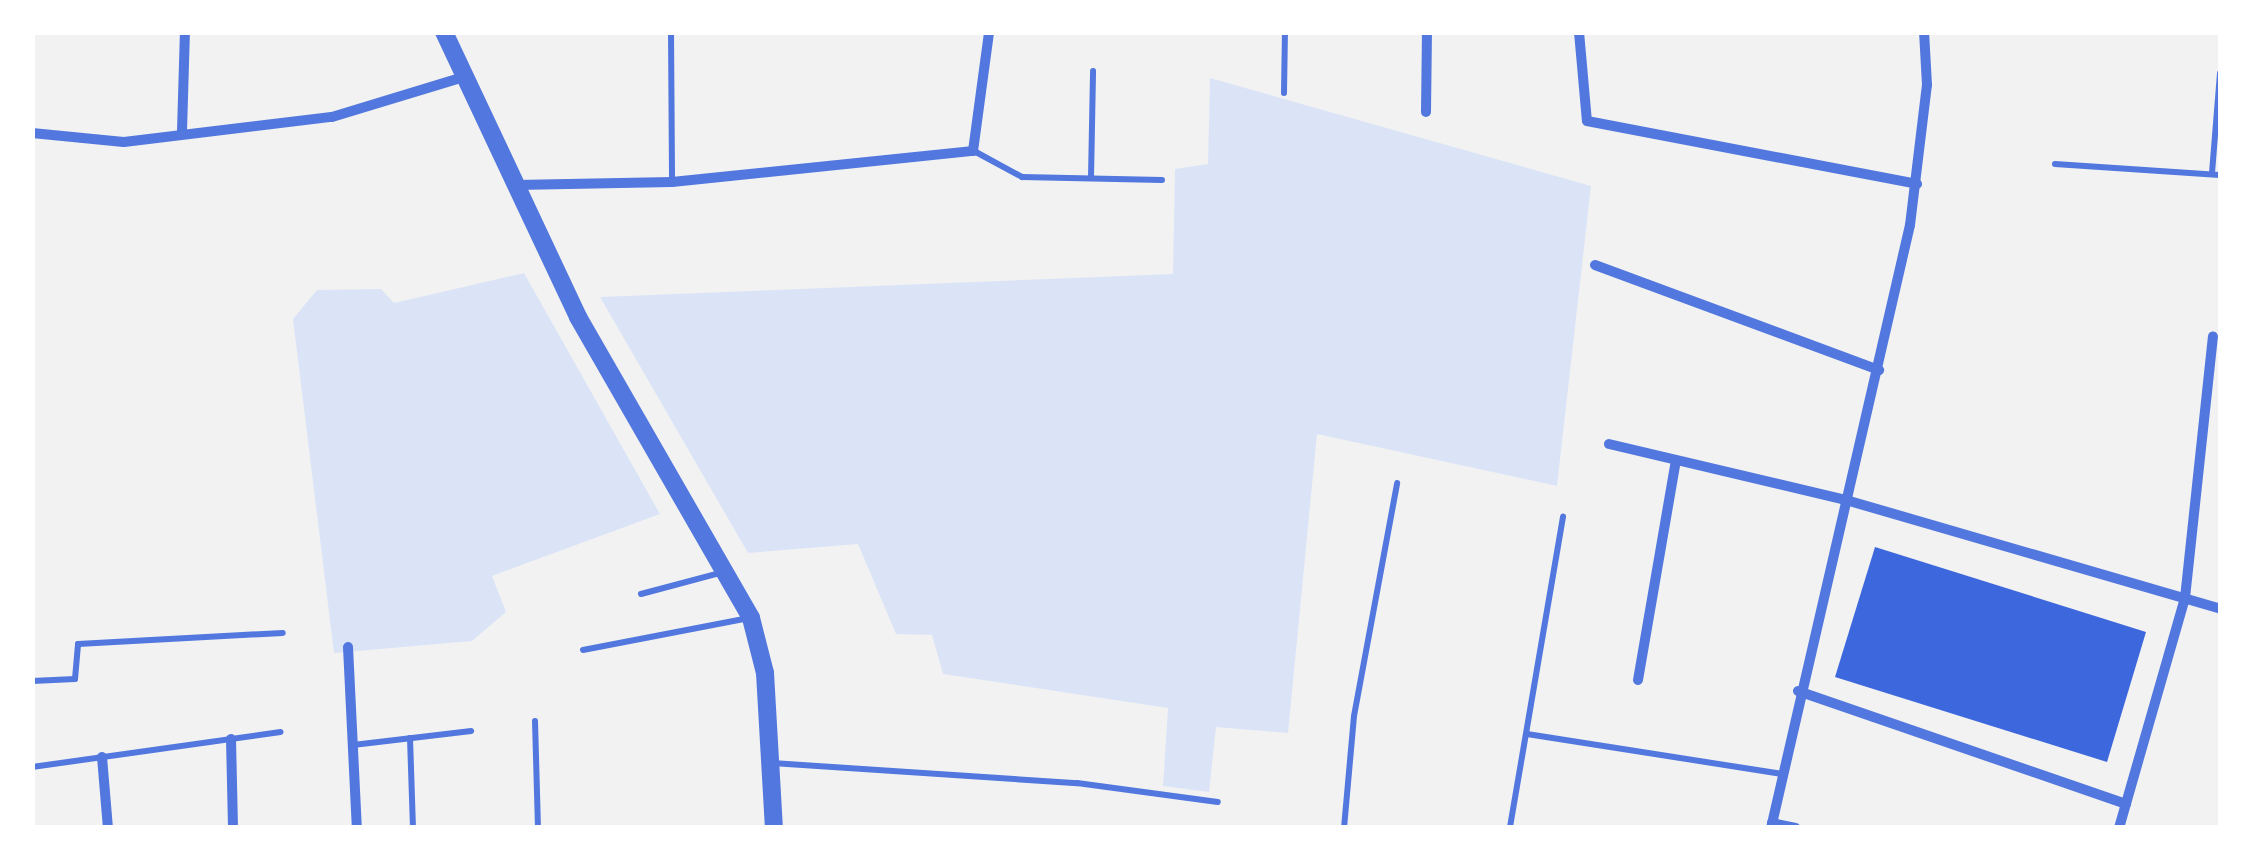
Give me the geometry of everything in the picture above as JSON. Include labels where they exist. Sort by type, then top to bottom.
[{"type":"street","points":[[182,132],[185,32]]},
{"type":"street","points":[[444,32],[598,353],[750,618],[765,673],[774,828]]},
{"type":"street","points":[[516,185],[672,182],[973,151],[988,32]]},
{"type":"street","points":[[1426,112],[1427,32]]},
{"type":"street","points":[[1579,32],[1587,122],[1917,184]]},
{"type":"street","points":[[1794,828],[1771,825],[1798,691],[1879,370],[1917,184],[1927,85],[1924,32]]},
{"type":"street","points":[[32,133],[124,142],[332,116],[464,76]]},
{"type":"street","points":[[1595,265],[1879,370]]},
{"type":"street","points":[[2119,828],[2185,598],[2214,393],[2213,336]]},
{"type":"street","points":[[1609,444],[1846,500],[2220,608]]},
{"type":"street","points":[[1638,680],[1676,461]]},
{"type":"street","points":[[348,647],[358,828]]},
{"type":"street","points":[[1798,691],[2126,804]]},
{"type":"street","points":[[231,738],[233,828]]},
{"type":"street","points":[[102,757],[108,828]]},
{"type":"lane","points":[[671,32],[672,182]]},
{"type":"lane","points":[[1284,93],[1285,32]]},
{"type":"lane","points":[[1092,178],[1093,70]]},
{"type":"lane","points":[[2055,164],[2216,174],[2220,73]]},
{"type":"lane","points":[[973,151],[1022,177],[1162,180]]},
{"type":"lane","points":[[1344,828],[1354,716],[1396,483]]},
{"type":"lane","points":[[1510,827],[1563,516]]},
{"type":"lane","points":[[641,594],[726,571]]},
{"type":"lane","points":[[583,650],[750,618]]},
{"type":"lane","points":[[32,681],[75,679],[78,644],[283,633]]},
{"type":"lane","points":[[536,721],[538,828]]},
{"type":"lane","points":[[353,745],[471,730]]},
{"type":"lane","points":[[32,767],[280,732]]},
{"type":"lane","points":[[1527,734],[1782,774]]},
{"type":"lane","points":[[410,738],[413,828]]},
{"type":"lane","points":[[770,763],[1057,782],[1218,802]]},
{"type":"shaded area","points":[[1210,78],[1591,186],[1557,486],[1317,434],[1288,733],[1216,727],[1209,792],[1163,786],[1168,708],[943,674],[932,635],[896,634],[858,544],[748,553],[600,297],[1173,274],[1175,169],[1208,164]]},
{"type":"shaded area","points":[[524,273],[660,514],[492,576],[506,612],[472,641],[334,653],[293,319],[317,290],[381,289],[394,303]]},
{"type":"building","points":[[1875,547],[2146,632],[2107,762],[1835,677]]}]
